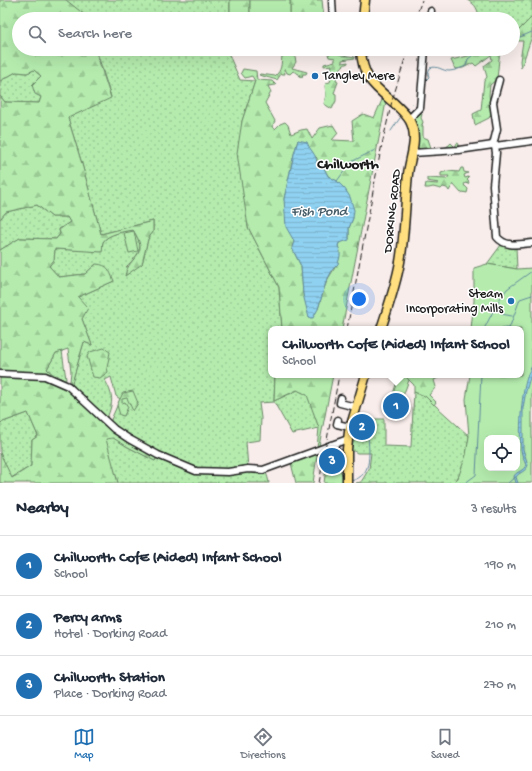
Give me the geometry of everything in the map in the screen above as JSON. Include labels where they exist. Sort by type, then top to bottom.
[{"type":"main road","points":[[364,12],[365,0]]},
{"type":"main road","name":"DORKING ROAD","points":[[361,56],[367,77],[380,92],[402,110],[409,119],[415,136],[408,175],[400,263],[382,326]]},
{"type":"main road","points":[[347,483],[348,439],[350,427],[365,378]]},
{"type":"street","points":[[332,0],[333,12]]},
{"type":"street","points":[[409,119],[420,108],[424,56]]},
{"type":"street","points":[[499,80],[493,102],[497,129],[494,145],[496,153],[492,186],[497,237],[500,241],[508,244],[532,243]]},
{"type":"street","points":[[412,153],[459,150],[532,141]]},
{"type":"street","points":[[0,374],[45,376],[68,386],[114,429],[124,436],[158,455],[196,471],[228,472],[248,469],[263,470],[348,439]]},
{"type":"street","points":[[341,402],[356,407]]},
{"type":"street","points":[[337,425],[350,427]]},
{"type":"street","points":[[331,445],[343,458],[347,460]]},
{"type":"green space","points":[[0,0],[66,0],[81,12],[12,12],[12,56],[97,56],[111,98],[68,118],[101,234],[153,221],[153,232],[148,239],[142,264],[125,276],[130,263],[139,251],[140,245],[133,230],[117,233],[105,239],[103,242],[102,252],[55,249],[54,260],[49,266],[59,277],[85,274],[96,264],[106,267],[114,281],[78,297],[88,308],[82,319],[92,345],[84,342],[71,386],[68,349],[56,353],[47,369],[112,431],[132,444],[137,440],[159,452],[155,461],[113,438],[106,439],[118,483],[0,483],[0,453],[12,478],[31,466],[32,440],[38,436],[28,413],[0,423],[0,250],[20,238],[56,239],[60,234],[59,230],[70,222],[67,217],[52,217],[37,205],[6,212],[0,219],[0,96],[5,102],[39,103],[41,97],[35,94],[32,85],[41,76],[34,70],[27,73],[16,72],[0,81]]},
{"type":"green space","points":[[65,0],[230,0],[230,12],[80,12]]},
{"type":"green space","points":[[230,0],[250,0],[250,12],[230,12]]},
{"type":"green space","points":[[250,0],[290,0],[290,12],[250,12]]},
{"type":"green space","points":[[290,0],[322,0],[323,12],[290,12]]},
{"type":"green space","points":[[467,0],[532,0],[532,17],[520,29],[520,12],[478,12],[473,4]]},
{"type":"green space","points":[[532,17],[532,36],[521,68],[520,61],[523,41],[520,41],[520,29]]},
{"type":"green space","points":[[98,56],[229,56],[240,80],[255,81],[242,121],[248,227],[279,287],[282,326],[268,326],[268,378],[275,378],[274,401],[298,390],[308,395],[319,428],[292,434],[274,402],[259,403],[261,418],[260,440],[246,442],[248,469],[263,470],[267,474],[269,483],[118,483],[105,439],[113,437],[128,447],[155,461],[159,452],[135,441],[110,422],[120,399],[116,396],[111,377],[105,380],[112,398],[111,407],[107,418],[71,386],[84,342],[92,345],[82,319],[78,297],[114,281],[96,264],[85,274],[59,277],[49,266],[54,260],[55,249],[102,251],[103,242],[105,239],[117,233],[133,230],[137,236],[140,246],[138,254],[126,267],[142,264],[148,239],[153,232],[153,221],[101,234],[68,118],[111,97]]},
{"type":"green space","points":[[282,56],[295,56],[296,62],[292,68],[307,72],[300,77],[299,74],[293,71],[290,74],[287,73],[284,69],[285,74],[281,74],[277,80],[259,75],[275,76],[281,67]]},
{"type":"green space","points":[[468,56],[490,56],[476,66],[473,63],[463,68],[455,69],[451,60]]},
{"type":"green space","points":[[491,56],[499,56],[497,79],[490,85],[489,95],[492,113],[489,118],[475,125],[473,114],[481,110],[484,81],[487,77],[484,66],[492,60]]},
{"type":"green space","points":[[329,57],[355,57],[342,60],[342,63],[348,63],[339,70],[337,75],[336,81],[338,82],[334,93],[336,94],[336,101],[332,109],[324,104],[326,94],[325,86],[331,79],[330,74],[332,65],[324,66],[324,64],[335,61],[335,58]]},
{"type":"green space","points":[[243,69],[256,71],[257,80],[272,81],[276,85],[268,86],[271,92],[265,103],[275,121],[272,127],[275,129],[280,124],[285,122],[288,125],[291,134],[307,129],[312,139],[320,128],[333,125],[338,133],[332,140],[354,141],[352,121],[363,114],[374,118],[382,100],[386,102],[343,326],[282,326],[279,287],[248,227],[237,153],[242,121],[255,81],[252,76],[245,78],[241,73]],"holes":[[[298,140],[317,158],[317,163],[323,166],[328,176],[337,181],[353,218],[349,228],[349,239],[339,243],[338,246],[340,256],[337,265],[327,281],[318,309],[303,294],[301,266],[292,248],[294,241],[284,199]]]},
{"type":"green space","points":[[34,70],[41,76],[41,97],[39,103],[5,102],[0,96],[0,81],[16,72],[27,73]]},
{"type":"green space","points":[[415,113],[422,114],[423,137],[428,139],[431,148],[442,148],[451,143],[455,147],[457,143],[459,144],[458,149],[417,150]]},
{"type":"green space","points":[[461,168],[463,168],[464,172],[468,173],[464,175],[465,178],[469,178],[467,180],[469,182],[468,184],[465,183],[464,185],[468,189],[467,193],[461,193],[453,184],[449,191],[447,188],[443,187],[441,189],[433,187],[425,188],[426,183],[439,183],[427,181],[427,178],[447,179],[449,176],[441,176],[441,173],[448,171],[459,172]]},
{"type":"green space","points":[[37,205],[52,217],[67,217],[70,222],[59,229],[60,234],[56,239],[20,238],[0,250],[0,219],[6,212]]},
{"type":"green space","points":[[134,231],[138,251],[129,253],[124,233]]},
{"type":"green space","points":[[501,245],[516,247],[517,269],[487,264]]},
{"type":"green space","points":[[487,264],[517,269],[532,268],[532,483],[453,483],[458,478],[466,455],[469,436],[466,399],[470,378],[524,378],[524,326],[471,326],[474,301],[474,268]]},
{"type":"green space","points":[[104,348],[110,352],[107,368],[108,372],[100,378],[93,377],[87,356],[90,352]]},
{"type":"green space","points":[[62,351],[65,381],[57,375],[55,376],[47,369],[56,353]]},
{"type":"green space","points":[[275,378],[332,378],[319,446],[317,448],[319,428],[307,395],[297,390],[274,401]]},
{"type":"green space","points":[[398,378],[407,378],[409,380],[401,401],[395,407],[393,405],[395,399],[392,397]]},
{"type":"green space","points":[[407,378],[438,378],[434,380],[436,387],[429,395],[436,402],[434,405],[425,396],[414,392],[414,385]]},
{"type":"green space","points":[[133,391],[138,403],[133,411],[127,398],[122,399],[122,403],[125,402],[128,407],[124,416],[120,415],[117,405],[123,393]]},
{"type":"green space","points":[[414,392],[425,396],[469,436],[463,468],[457,478],[453,483],[356,483],[361,482],[369,469],[371,453],[357,453],[351,451],[351,438],[366,440],[368,423],[370,423],[371,419],[384,419],[384,446],[411,447]]},
{"type":"green space","points":[[28,413],[38,436],[32,440],[31,466],[11,478],[0,453],[0,423]]},
{"type":"green space","points":[[318,449],[313,483],[296,483],[291,463],[295,458]]},
{"type":"green space","points":[[326,468],[340,469],[343,477],[343,483],[324,483]]},
{"type":"water","name":"Fish Pond","points":[[298,140],[307,142],[317,163],[323,166],[328,176],[337,181],[345,189],[350,197],[354,210],[349,228],[349,240],[339,243],[338,246],[340,256],[338,264],[333,269],[326,282],[318,309],[313,318],[309,318],[303,294],[301,266],[292,248],[294,241],[286,227],[284,199]]},
{"type":"water","points":[[532,366],[523,408],[523,449],[528,465],[526,469],[516,477],[518,483],[516,483],[514,476],[524,469],[526,465],[522,456],[520,431],[525,383]]},
{"type":"waterway","points":[[520,37],[532,32]]},
{"type":"waterway","points":[[426,80],[429,77],[428,73],[430,68],[435,67],[449,71],[458,69],[466,66],[468,59],[472,56]]},
{"type":"waterway","points":[[407,109],[412,104]]},
{"type":"waterway","points":[[391,131],[400,118]]},
{"type":"waterway","points":[[337,181],[351,162],[375,150]]},
{"type":"waterway","points":[[486,326],[499,300],[507,289],[532,271]]},
{"type":"waterway","points":[[510,326],[520,299],[532,295]]},
{"type":"waterway","points":[[501,314],[512,316]]},
{"type":"waterway","points":[[465,483],[476,475],[481,378]]},
{"type":"waterway","points":[[351,481],[359,478],[367,468],[369,454],[368,432]]},
{"type":"waterway","points":[[508,483],[515,477]]},
{"type":"railway","points":[[418,12],[422,0]]},
{"type":"railway","points":[[348,326],[381,149],[392,101],[406,56]]},
{"type":"railway","points":[[319,483],[338,378]]},
{"type":"place","name":"Tangley Mere","points":[[315,76]]},
{"type":"place","name":"Steam Incorporating Mills","points":[[511,301]]},
{"type":"place","name":"Chilworth CofE (Aided) Infant School","points":[[396,406]]},
{"type":"place","name":"Percy arms","points":[[362,427]]},
{"type":"place","name":"Chilworth Station","points":[[332,461]]},
{"type":"district","name":"Chilworth","points":[[348,165]]}]
